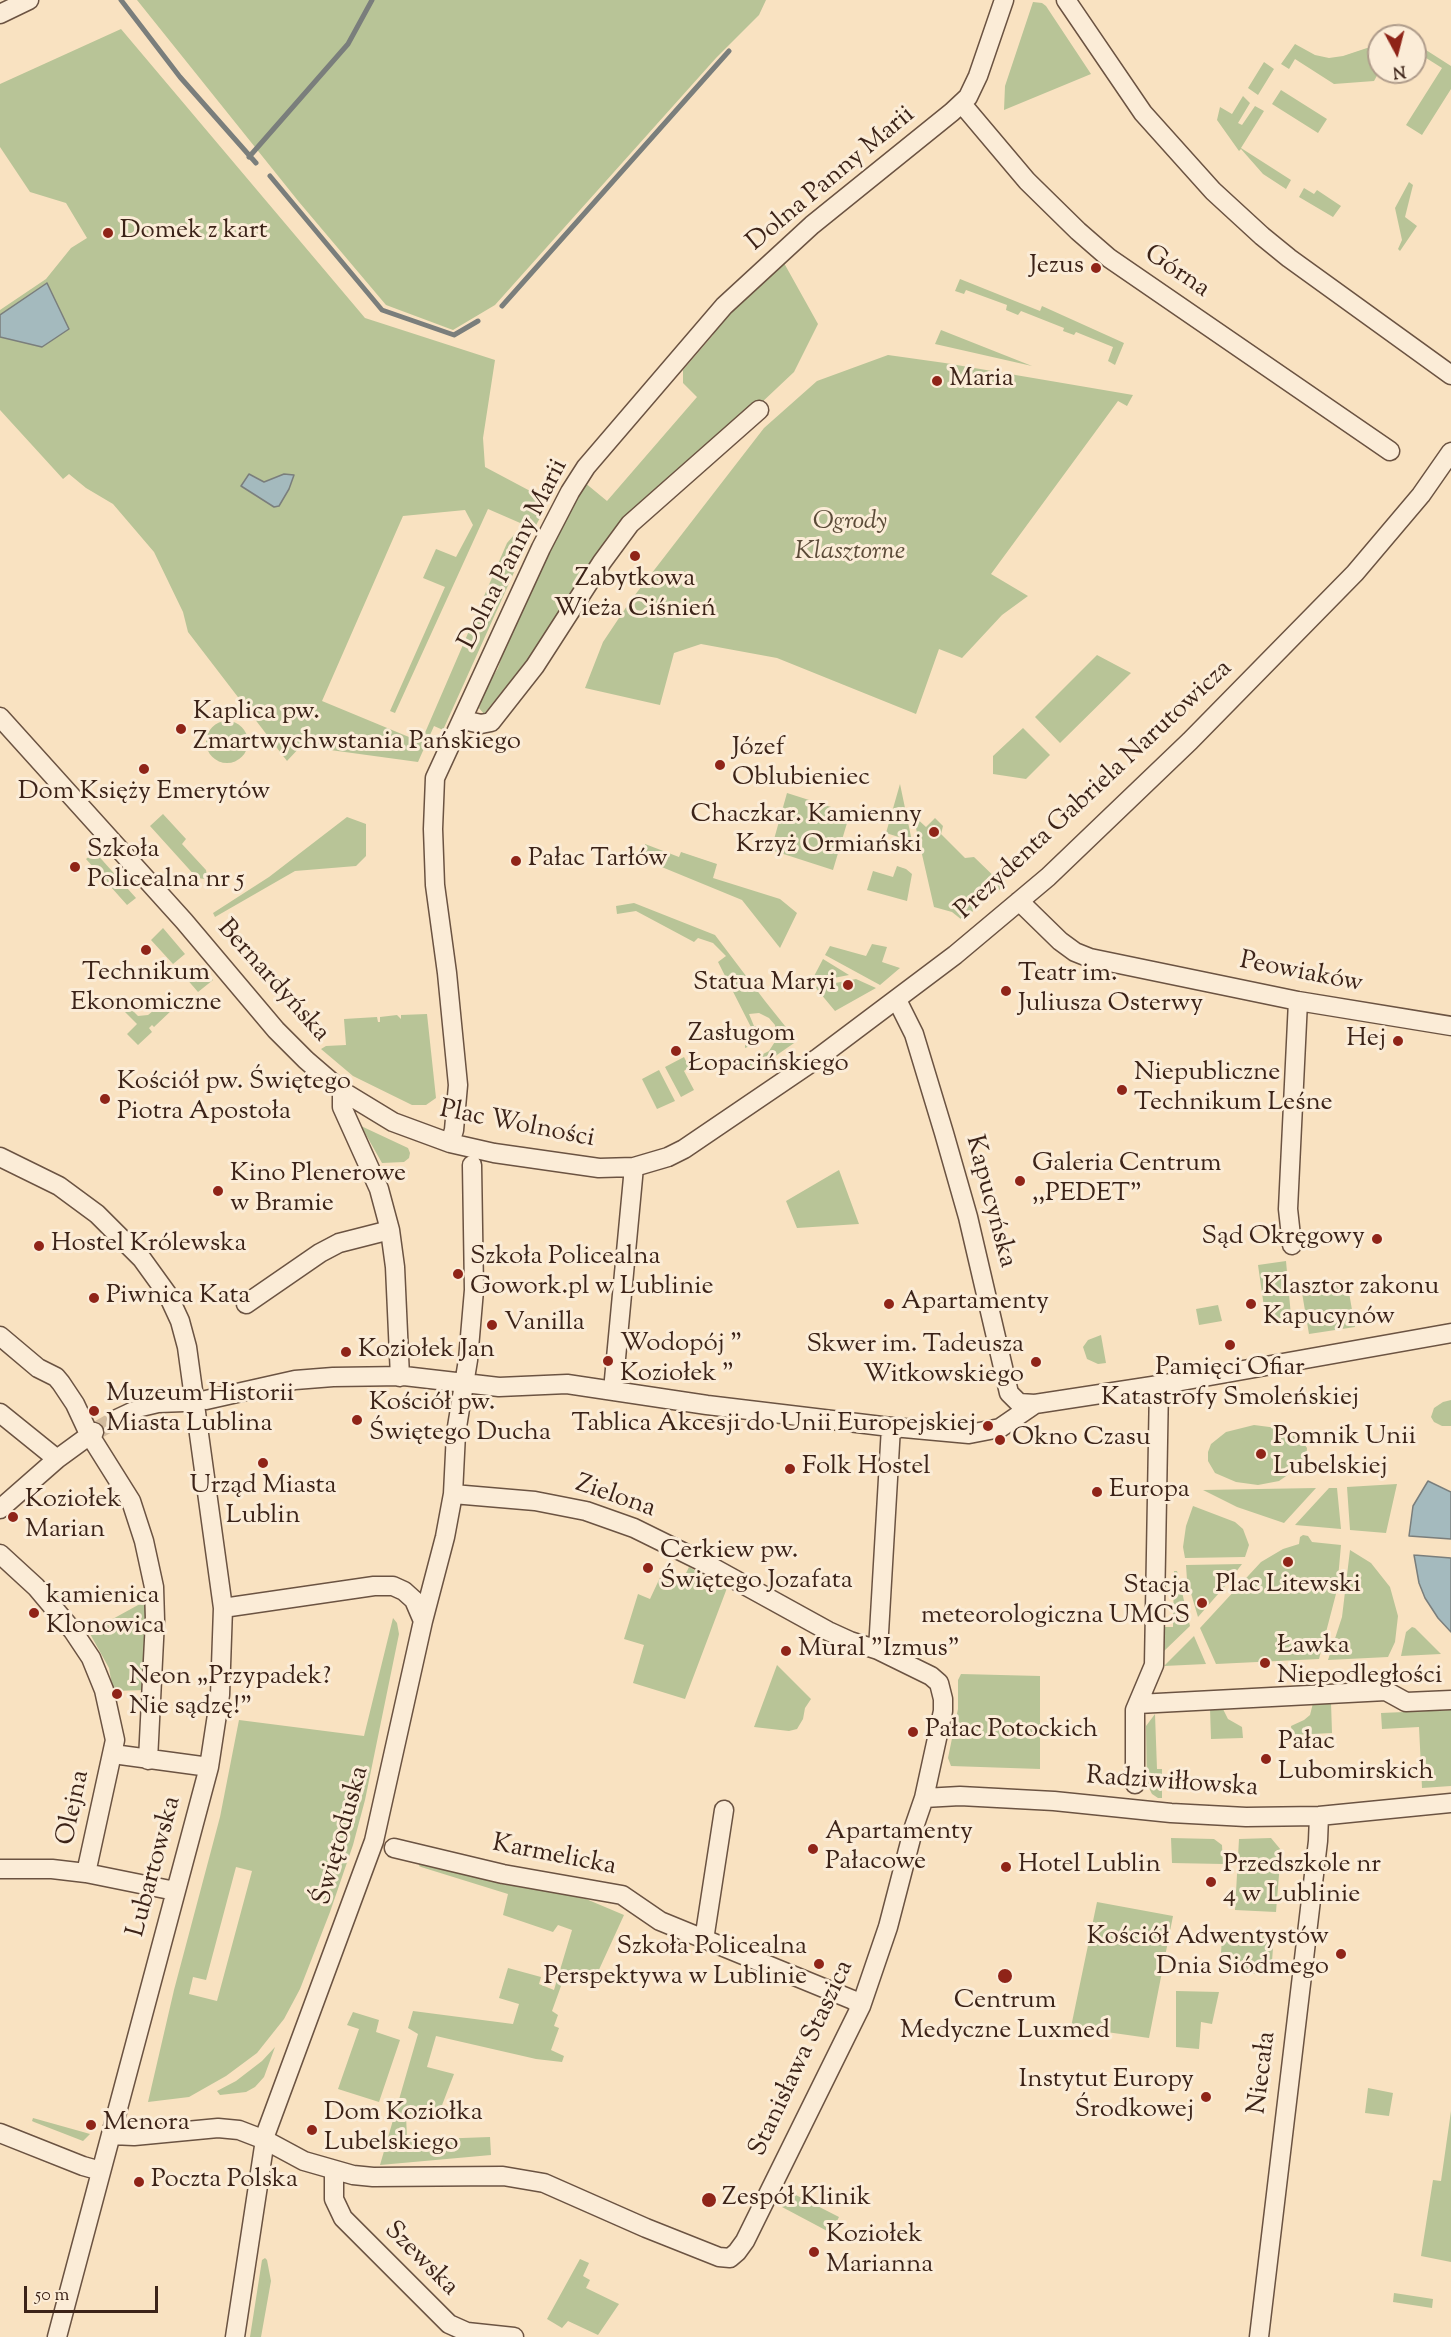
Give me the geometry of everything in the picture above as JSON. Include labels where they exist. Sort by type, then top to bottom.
[{"type":"street","points":[[0,14],[29,0]]},
{"type":"street","name":"Dolna Panny Marii","points":[[450,1143],[454,1130],[458,1085],[447,973],[435,885],[433,795],[435,778],[555,520],[574,485],[607,440],[733,298],[819,219],[962,104],[975,86],[1004,0]]},
{"type":"street","points":[[1066,0],[1143,113],[1212,191],[1289,258],[1451,375]]},
{"type":"street","name":"Górna","points":[[962,104],[1027,181],[1109,258],[1390,451]]},
{"type":"street","points":[[463,720],[481,724],[491,722],[535,666],[602,562],[630,524],[759,410]]},
{"type":"street","name":"Prezydenta Gabriela Narutowicza","points":[[634,1167],[668,1158],[684,1149],[818,1058],[897,1000],[1048,877],[1191,741],[1315,615],[1402,519],[1451,452]]},
{"type":"street","name":"Bernardyńska","points":[[0,717],[176,912],[276,1030],[342,1091],[362,1104]]},
{"type":"street","name":"Peowiaków","points":[[1019,901],[1060,941],[1090,958],[1298,1001],[1451,1026]]},
{"type":"street","name":"Kapucyńska","points":[[897,1000],[914,1034],[931,1084],[968,1217],[1009,1393],[1018,1403],[1035,1404]]},
{"type":"street","points":[[1292,1245],[1288,1209],[1298,1001]]},
{"type":"street","points":[[342,1091],[342,1107],[379,1189],[390,1230],[395,1267],[400,1377]]},
{"type":"street","name":"Plac Wolności","points":[[362,1104],[393,1122],[450,1143],[494,1153],[599,1168],[634,1167]]},
{"type":"street","name":"Lubartowska","points":[[0,1157],[38,1174],[79,1200],[119,1234],[153,1272],[168,1295],[184,1334],[223,1608],[220,1695],[208,1767],[57,2337]]},
{"type":"street","name":"Świętoduska","points":[[235,2337],[265,2140],[374,1841],[423,1621],[445,1537],[453,1494],[456,1433],[474,1290],[472,1166]]},
{"type":"street","points":[[613,1390],[634,1167]]},
{"type":"street","points":[[246,1304],[320,1253],[339,1243],[390,1230]]},
{"type":"street","points":[[117,1419],[137,1409],[158,1403],[195,1401],[295,1380],[333,1377],[400,1377],[499,1387],[567,1384],[707,1405],[969,1434],[1000,1428],[1035,1404],[1159,1385],[1451,1333]]},
{"type":"street","points":[[0,1336],[38,1368],[51,1374],[61,1383],[131,1501],[144,1541],[154,1587],[155,1620],[148,1760]]},
{"type":"street","points":[[1135,1784],[1135,1710],[1154,1665],[1159,1385]]},
{"type":"street","points":[[0,1413],[57,1459]]},
{"type":"street","points":[[878,1650],[891,1427]]},
{"type":"street","points":[[0,1509],[57,1459],[92,1433]]},
{"type":"street","name":"Zielona","points":[[453,1494],[535,1501],[609,1519],[701,1561],[828,1631],[878,1650]]},
{"type":"street","name":"Olejna","points":[[0,1554],[43,1595],[73,1631],[91,1658],[104,1690],[115,1740],[86,1873]]},
{"type":"street","points":[[223,1608],[374,1586],[393,1586],[404,1591],[414,1600],[423,1621]]},
{"type":"street","name":"Stanisława Staszica","points":[[265,2140],[304,2161],[334,2171],[373,2177],[503,2176],[531,2180],[578,2197],[719,2257],[730,2258],[745,2241],[861,2006],[888,1926],[924,1797],[943,1711],[942,1689],[931,1676],[878,1650]]},
{"type":"street","points":[[1138,1704],[1386,1691],[1406,1702],[1451,1700]]},
{"type":"street","name":"Olejna","points":[[113,1754],[208,1767]]},
{"type":"street","name":"Radziwiłłowska","points":[[924,1797],[1066,1801],[1218,1817],[1319,1816],[1451,1803]]},
{"type":"street","points":[[704,1940],[724,1810]]},
{"type":"street","name":"Niecała","points":[[1259,2337],[1318,1841],[1319,1816]]},
{"type":"street","name":"Karmelicka","points":[[393,1848],[503,1874],[622,1895],[660,1921],[853,2000],[861,2006]]},
{"type":"street","points":[[0,1869],[52,1869],[86,1873],[175,1892]]},
{"type":"street","points":[[111,2135],[134,2136],[226,2128],[265,2140]]},
{"type":"street","points":[[0,2133],[83,2166],[101,2170]]},
{"type":"street","name":"Szewska","points":[[334,2171],[334,2199],[343,2218],[449,2324],[467,2332],[514,2337]]},
{"type":"green space","points":[[137,0],[766,0],[759,15],[716,58],[495,305],[453,330],[386,305],[299,202]]},
{"type":"green space","points":[[1033,2],[1046,6],[1091,74],[1004,110],[1005,86]]},
{"type":"green space","points":[[121,29],[365,318],[495,360],[483,438],[485,467],[549,501],[534,529],[488,509],[395,713],[390,711],[445,587],[423,578],[436,549],[456,557],[473,525],[465,510],[403,516],[322,701],[421,742],[507,543],[514,535],[529,539],[443,730],[434,726],[418,762],[301,746],[287,761],[188,632],[183,612],[154,552],[113,504],[86,488],[69,474],[63,479],[0,410],[0,310],[46,279],[71,248],[87,238],[66,203],[30,192],[0,147],[0,84]]},
{"type":"green space","points":[[1295,44],[1315,55],[1329,58],[1367,48],[1367,82],[1334,84],[1295,59],[1289,69],[1281,64]]},
{"type":"green space","points":[[1427,51],[1451,66],[1451,89],[1422,135],[1406,125],[1442,68],[1427,59]]},
{"type":"green space","points":[[1264,62],[1274,69],[1258,95],[1248,88]]},
{"type":"green space","points":[[1281,90],[1327,119],[1318,133],[1272,104]]},
{"type":"green space","points":[[1243,96],[1250,103],[1238,123],[1242,125],[1255,106],[1264,111],[1241,148],[1291,180],[1286,189],[1263,174],[1241,149],[1239,151],[1217,120],[1220,107],[1232,114]]},
{"type":"green space","points":[[1409,182],[1413,185],[1405,217],[1417,226],[1400,251],[1398,249],[1402,240],[1395,208]]},
{"type":"green space","points":[[1304,188],[1314,194],[1317,190],[1341,206],[1333,217],[1299,197]]},
{"type":"green space","points":[[784,263],[818,324],[794,372],[759,405],[647,500],[484,714],[479,708],[485,690],[498,668],[511,631],[569,504],[584,482],[607,501],[697,397],[683,383],[683,370],[713,335],[715,324]]},
{"type":"green space","points":[[960,279],[1040,311],[1042,306],[1124,343],[1115,365],[1108,361],[1113,347],[1076,332],[1074,335],[1063,331],[1064,328],[1021,311],[1018,315],[1006,310],[1007,305],[966,290],[964,294],[955,291]]},
{"type":"green space","points":[[941,330],[1032,366],[935,344]]},
{"type":"green space","name":"Ogrody Klasztorne","points":[[888,355],[1133,395],[1127,406],[1118,401],[991,574],[1028,596],[1002,615],[962,658],[939,649],[916,714],[777,658],[701,644],[674,653],[660,705],[585,688],[603,642],[631,600],[764,428],[817,381]]},
{"type":"green space","points":[[1097,655],[1131,673],[1060,743],[1035,717]]},
{"type":"green space","points":[[227,721],[242,727],[248,742],[242,757],[227,763],[212,757],[206,742],[212,727]]},
{"type":"green space","points":[[1023,728],[1050,755],[1026,779],[993,774],[993,756]]},
{"type":"green space","points":[[900,784],[914,851],[902,851],[905,839],[886,833]]},
{"type":"green space","points":[[787,793],[850,813],[833,870],[771,850]]},
{"type":"green space","points":[[163,814],[186,839],[182,844],[206,870],[205,879],[197,878],[150,826]]},
{"type":"green space","points":[[913,815],[926,827],[935,818],[943,826],[941,834],[965,858],[974,857],[1004,886],[962,920],[952,912],[934,907]]},
{"type":"green space","points":[[347,817],[366,824],[366,856],[356,866],[295,871],[215,917],[213,913],[269,877]]},
{"type":"green space","points":[[645,844],[679,857],[681,852],[717,864],[713,878],[780,899],[797,913],[780,948],[742,900],[652,863],[645,854]]},
{"type":"green space","points":[[95,852],[136,898],[127,905],[86,859]]},
{"type":"green space","points":[[897,866],[912,874],[907,901],[867,890],[873,871],[893,877]]},
{"type":"green space","points":[[634,903],[715,935],[797,1041],[751,1073],[749,1061],[769,1051],[776,1040],[775,1025],[769,1018],[759,1013],[749,1014],[754,1026],[762,1027],[765,1033],[762,1041],[745,1048],[745,1045],[757,1039],[718,962],[726,956],[713,943],[698,938],[694,942],[636,911],[617,914],[616,906]]},
{"type":"green space","points":[[163,928],[185,954],[173,964],[151,940]]},
{"type":"green space","points":[[872,944],[887,947],[882,962],[900,968],[880,985],[825,955],[830,946],[866,956]]},
{"type":"green space","points":[[823,959],[849,975],[813,982]]},
{"type":"green space","points":[[199,965],[213,980],[198,992],[185,977]]},
{"type":"green space","points":[[856,979],[876,988],[835,1011],[815,987]]},
{"type":"green space","points":[[118,996],[138,1016],[148,1015],[164,1002],[173,1009],[154,1027],[152,1025],[149,1028],[152,1032],[138,1045],[127,1034],[137,1024],[114,1001]]},
{"type":"green space","points":[[427,1014],[436,1098],[426,1105],[412,1105],[353,1076],[321,1049],[326,1046],[346,1045],[344,1019],[377,1017],[380,1022],[380,1017],[397,1015],[401,1019],[401,1015]]},
{"type":"green space","points":[[684,1057],[689,1067],[684,1071],[694,1090],[681,1097],[665,1067]]},
{"type":"green space","points":[[659,1070],[675,1101],[657,1109],[642,1079]]},
{"type":"green space","points":[[361,1126],[408,1148],[409,1158],[404,1162],[382,1163]]},
{"type":"green space","points":[[839,1170],[859,1224],[797,1228],[786,1201]]},
{"type":"green space","points":[[1286,1261],[1291,1316],[1266,1321],[1258,1265]]},
{"type":"green space","points":[[1347,1281],[1355,1327],[1309,1334],[1301,1287]]},
{"type":"green space","points":[[1218,1305],[1222,1321],[1199,1325],[1196,1309]]},
{"type":"green space","points":[[1101,1335],[1106,1363],[1098,1364],[1087,1359],[1083,1347],[1088,1340]]},
{"type":"green space","points":[[1451,1400],[1451,1426],[1442,1426],[1434,1422],[1431,1417],[1434,1408]]},
{"type":"green space","points":[[1254,1425],[1285,1429],[1299,1437],[1307,1448],[1306,1460],[1279,1481],[1258,1485],[1236,1482],[1215,1473],[1208,1461],[1211,1444],[1226,1432]]},
{"type":"green space","points":[[1397,1484],[1386,1533],[1350,1530],[1347,1487]]},
{"type":"green space","points":[[1316,1488],[1284,1523],[1237,1507],[1203,1490]]},
{"type":"green space","points":[[1329,1488],[1337,1488],[1341,1529],[1295,1525]]},
{"type":"green space","points":[[1193,1506],[1235,1522],[1243,1529],[1249,1545],[1245,1557],[1185,1558],[1183,1547],[1186,1526]]},
{"type":"green space","points":[[1308,1536],[1312,1542],[1341,1545],[1337,1590],[1319,1659],[1216,1664],[1200,1628],[1261,1562],[1283,1549],[1299,1544],[1300,1537]]},
{"type":"green space","points":[[1350,1550],[1371,1563],[1390,1587],[1398,1616],[1395,1642],[1388,1657],[1328,1660],[1342,1617]]},
{"type":"green space","points":[[1242,1564],[1198,1617],[1187,1580],[1186,1565]]},
{"type":"green space","points":[[689,1567],[727,1588],[685,1699],[633,1683],[644,1645],[624,1639],[638,1594],[650,1599],[664,1569],[683,1579]]},
{"type":"green space","points":[[1174,1571],[1177,1571],[1190,1626],[1163,1652],[1163,1627],[1173,1627]]},
{"type":"green space","points":[[149,1599],[146,1690],[113,1691],[109,1668],[89,1632]]},
{"type":"green space","points":[[393,1618],[397,1623],[399,1634],[365,1800],[353,1845],[330,1912],[300,1989],[284,2019],[257,2053],[226,2076],[189,2097],[148,2102],[174,1990],[220,1817],[239,1720],[364,1736]],"holes":[[[236,1867],[252,1871],[217,2001],[189,1994],[193,1977],[206,1980]]]},
{"type":"green space","points":[[1412,1627],[1441,1654],[1401,1656],[1406,1632]]},
{"type":"green space","points":[[1194,1636],[1206,1664],[1164,1666]]},
{"type":"green space","points":[[777,1665],[811,1699],[797,1729],[789,1731],[754,1727]]},
{"type":"green space","points":[[961,1674],[1040,1676],[1040,1769],[951,1766],[948,1758],[958,1709],[958,1680]]},
{"type":"green space","points":[[1331,1702],[1332,1733],[1292,1735],[1291,1726],[1310,1715],[1313,1703]]},
{"type":"green space","points":[[1222,1707],[1228,1719],[1242,1727],[1243,1738],[1211,1739],[1210,1708]]},
{"type":"green space","points":[[1451,1710],[1451,1786],[1422,1788],[1419,1727],[1382,1729],[1381,1713]]},
{"type":"green space","points":[[1155,1714],[1157,1769],[1162,1769],[1162,1798],[1152,1794],[1147,1784],[1146,1726]]},
{"type":"green space","points":[[1171,1838],[1214,1839],[1222,1845],[1223,1864],[1172,1863]]},
{"type":"green space","points":[[1271,1838],[1281,1850],[1276,1912],[1235,1910],[1239,1839]]},
{"type":"green space","points":[[420,1863],[586,1899],[624,1915],[592,1985],[565,1975],[552,2011],[558,2015],[554,2026],[559,2028],[551,2050],[564,2056],[562,2062],[536,2059],[436,2036],[427,2067],[454,2074],[439,2113],[406,2114],[407,2140],[490,2137],[491,2155],[380,2165],[418,2034],[408,2028],[413,2011],[513,2024],[519,2004],[499,1998],[508,1968],[541,1977],[539,1984],[554,1990],[572,1930],[558,1925],[553,1932],[503,1915],[508,1894],[421,1867]]},
{"type":"green space","points":[[1097,1902],[1173,1916],[1149,2038],[1071,2027]]},
{"type":"green space","points":[[1274,1934],[1271,1975],[1220,1972],[1222,1935]]},
{"type":"green space","points":[[1176,1991],[1219,1992],[1212,2024],[1201,2022],[1199,2049],[1176,2047]]},
{"type":"green space","points":[[353,2012],[379,2020],[376,2032],[400,2040],[379,2102],[338,2089],[359,2029],[347,2025]]},
{"type":"green space","points":[[275,2047],[264,2077],[255,2087],[246,2092],[220,2095],[217,2091],[236,2081],[262,2061]]},
{"type":"green space","points":[[1368,2088],[1393,2093],[1389,2116],[1365,2113]]},
{"type":"green space","points":[[1451,2111],[1451,2262],[1421,2256],[1433,2180],[1441,2181]]},
{"type":"green space","points":[[33,2118],[90,2134],[83,2141],[34,2122]]},
{"type":"green space","points":[[790,2192],[839,2217],[831,2233],[782,2207]]},
{"type":"green space","points":[[265,2258],[271,2281],[261,2337],[250,2337],[262,2260]]},
{"type":"green space","points":[[580,2259],[589,2263],[583,2276],[590,2280],[586,2288],[619,2304],[598,2335],[568,2321],[562,2328],[547,2319]]},
{"type":"green space","points":[[1394,2293],[1433,2299],[1432,2308],[1393,2302]]},
{"type":"water","points":[[47,283],[69,329],[42,347],[0,337],[0,315]]},
{"type":"water","points":[[249,474],[264,482],[284,474],[294,475],[279,506],[274,507],[241,486]]},
{"type":"water","points":[[1428,1481],[1451,1492],[1451,1539],[1409,1536],[1413,1506]]},
{"type":"water","points":[[1414,1555],[1451,1558],[1451,1632],[1438,1618],[1425,1598],[1419,1583]]},
{"type":"waterway","points":[[121,0],[180,77],[256,163]]},
{"type":"waterway","points":[[249,157],[348,44],[372,0]]},
{"type":"waterway","points":[[502,306],[729,51]]},
{"type":"waterway","points":[[270,176],[382,310],[454,335],[478,321]]},
{"type":"tunnel","points":[[94,1432],[117,1419]]},
{"type":"place","name":"Domek z kart","points":[[108,233]]},
{"type":"place","name":"Jezus","points":[[1096,268]]},
{"type":"place","name":"Maria","points":[[937,381]]},
{"type":"place","name":"Zabytkowa Wieża Ciśnień","points":[[635,556]]},
{"type":"place","name":"Kaplica pw. Zmartwychwstania Pańskiego","points":[[181,729]]},
{"type":"place","name":"Józef Oblubieniec","points":[[720,765]]},
{"type":"place","name":"Dom Księży Emerytów","points":[[144,769]]},
{"type":"place","name":"Chaczkar. Kamienny Krzyż Ormiański","points":[[934,832]]},
{"type":"place","name":"Pałac Tarłów","points":[[516,861]]},
{"type":"place","name":"Szkoła Policealna nr 5","points":[[75,867]]},
{"type":"place","name":"Technikum Ekonomiczne","points":[[146,950]]},
{"type":"place","name":"Statua Maryi","points":[[848,985]]},
{"type":"place","name":"Teatr im. Juliusza Osterwy","points":[[1006,991]]},
{"type":"place","name":"Hej","points":[[1398,1041]]},
{"type":"place","name":"Zasługom Łopacińskiego","points":[[676,1051]]},
{"type":"place","name":"Niepubliczne Technikum Leśne","points":[[1122,1090]]},
{"type":"place","name":"Kościół pw. Świętego Piotra Apostoła","points":[[105,1099]]},
{"type":"place","name":"Galeria Centrum ,,PEDET\"","points":[[1020,1181]]},
{"type":"place","name":"Kino Plenerowe w Bramie","points":[[218,1191]]},
{"type":"place","name":"Sąd Okręgowy","points":[[1377,1239]]},
{"type":"place","name":"Hostel Królewska","points":[[39,1246]]},
{"type":"place","name":"Szkoła Policealna Gowork.pl w Lublinie","points":[[458,1274]]},
{"type":"place","name":"Piwnica Kata","points":[[94,1298]]},
{"type":"place","name":"Apartamenty","points":[[889,1304]]},
{"type":"place","name":"Klasztor zakonu Kapucynów","points":[[1251,1304]]},
{"type":"place","name":"Vanilla","points":[[492,1325]]},
{"type":"place","name":"Pamięci Ofiar Katastrofy Smoleńskiej","points":[[1230,1345]]},
{"type":"place","name":"Koziołek Jan","points":[[346,1352]]},
{"type":"place","name":"Wodopój \" Koziołek \"","points":[[608,1361]]},
{"type":"place","name":"Skwer im. Tadeusza Witkowskiego","points":[[1036,1362]]},
{"type":"place","name":"Muzeum Historii Miasta Lublina","points":[[94,1411]]},
{"type":"place","name":"Kościół pw. Świętego Ducha","points":[[357,1420]]},
{"type":"place","name":"Tablica Akcesji do Unii Europejskiej","points":[[988,1426]]},
{"type":"place","name":"Okno Czasu","points":[[1000,1440]]},
{"type":"place","name":"Pomnik Unii Lubelskiej","points":[[1261,1454]]},
{"type":"place","name":"Urząd Miasta Lublin","points":[[263,1463]]},
{"type":"place","name":"Folk Hostel","points":[[790,1469]]},
{"type":"place","name":"Europa","points":[[1097,1492]]},
{"type":"place","name":"Koziołek Marian","points":[[13,1517]]},
{"type":"place","name":"Plac Litewski","points":[[1288,1562]]},
{"type":"place","name":"Cerkiew pw. Świętego Jozafata","points":[[648,1568]]},
{"type":"place","name":"Stacja meteorologiczna UMCS","points":[[1202,1603]]},
{"type":"place","name":"kamienica Klonowica","points":[[34,1613]]},
{"type":"place","name":"Mural \"Izmus\"","points":[[786,1651]]},
{"type":"place","name":"Ławka Niepodległości","points":[[1265,1663]]},
{"type":"place","name":"Neon „Przypadek? Nie sądzę!”","points":[[117,1694]]},
{"type":"place","name":"Pałac Potockich","points":[[913,1732]]},
{"type":"place","name":"Pałac Lubomirskich","points":[[1266,1759]]},
{"type":"place","name":"Apartamenty Pałacowe","points":[[813,1849]]},
{"type":"place","name":"Hotel Lublin","points":[[1006,1867]]},
{"type":"place","name":"Przedszkole nr 4 w Lublinie","points":[[1211,1882]]},
{"type":"place","name":"Kościół Adwentystów Dnia Siódmego","points":[[1341,1954]]},
{"type":"place","name":"Szkoła Policealna Perspektywa w Lublinie","points":[[819,1964]]},
{"type":"place","name":"Centrum Medyczne Luxmed","points":[[1005,1976]]},
{"type":"place","name":"Instytut Europy Środkowej","points":[[1206,2097]]},
{"type":"place","name":"Menora","points":[[91,2125]]},
{"type":"place","name":"Dom Koziołka Lubelskiego","points":[[312,2130]]},
{"type":"place","name":"Poczta Polska","points":[[139,2182]]},
{"type":"place","name":"Zespół Klinik","points":[[709,2200]]},
{"type":"place","name":"Koziołek Marianna","points":[[814,2252]]}]
